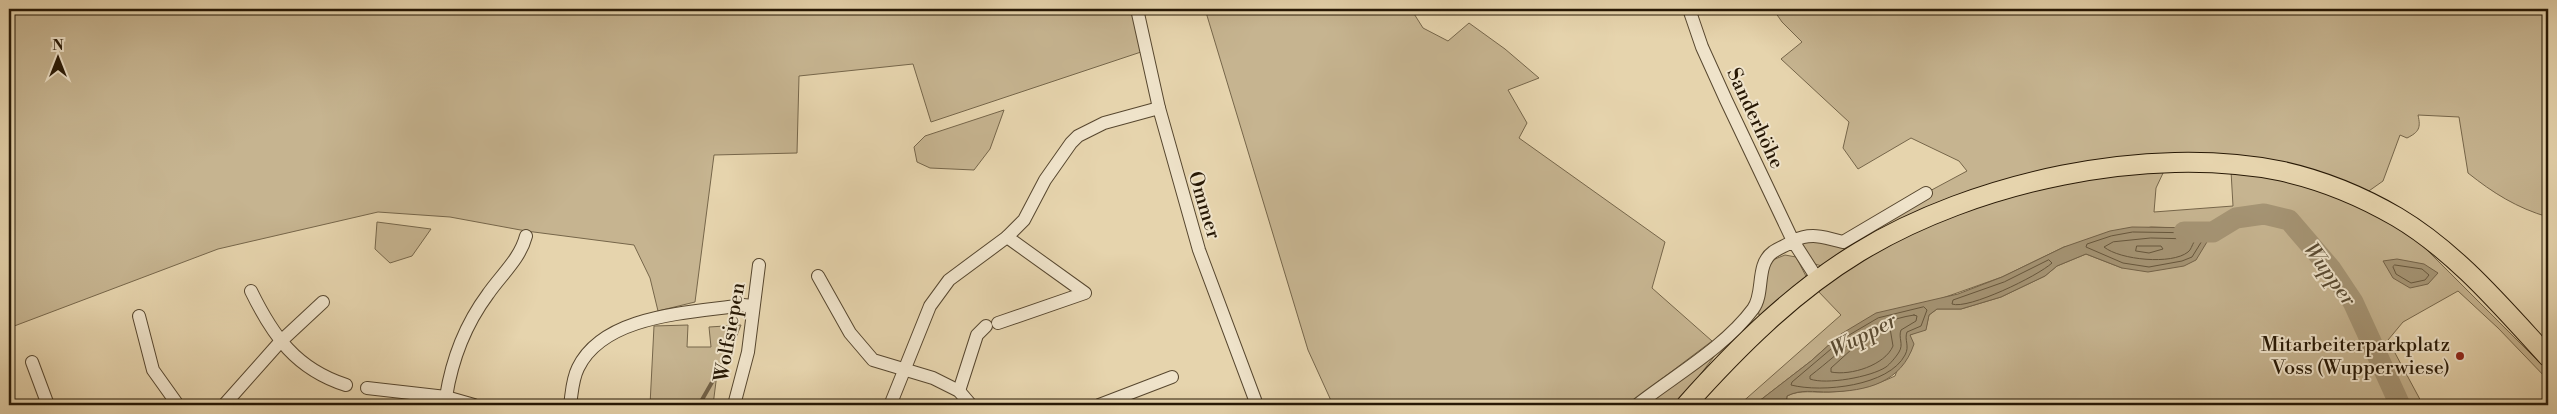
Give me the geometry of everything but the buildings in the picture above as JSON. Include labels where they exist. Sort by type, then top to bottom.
[{"type":"main road","points":[[1686,405],[1762,328],[1818,280],[1859,252],[1897,231],[1942,209],[1979,196],[2057,176],[2157,164],[2211,164],[2256,167],[2328,184],[2364,199],[2398,218],[2450,256],[2477,281],[2548,357]]},
{"type":"street","name":"Ommer","points":[[1137,9],[1159,108],[1199,250],[1257,405]]},
{"type":"street","name":"Sanderhöhe","points":[[1689,9],[1718,82],[1794,242],[1818,280]]},
{"type":"street","points":[[891,404],[906,371],[930,306],[949,280],[1007,238],[1024,220],[1055,164],[1078,136],[1104,123],[1159,108]]},
{"type":"street","points":[[1637,405],[1714,347],[1740,323],[1756,304],[1763,267],[1768,257],[1802,236],[1817,235],[1843,242],[1926,193]]},
{"type":"street","points":[[446,397],[456,352],[471,320],[488,293],[518,255],[526,236]]},
{"type":"street","points":[[959,391],[977,335],[992,324],[1085,293],[1007,238]]},
{"type":"street","name":"Wolfsiepen","points":[[734,405],[748,352],[759,265]]},
{"type":"street","points":[[818,276],[850,333],[874,360],[933,378],[959,391],[971,405]]},
{"type":"street","points":[[251,291],[280,342],[300,362],[334,381],[346,384]]},
{"type":"street","points":[[224,405],[280,342],[323,302]]},
{"type":"street","points":[[570,405],[574,379],[579,366],[600,340],[624,326],[743,305],[753,306]]},
{"type":"street","points":[[139,316],[153,370],[178,405]]},
{"type":"street","points":[[32,362],[48,405]]},
{"type":"street","points":[[1099,405],[1172,376]]},
{"type":"street","points":[[367,388],[446,397],[474,405]]},
{"type":"shaded area","points":[[9,9],[1137,9],[1147,50],[931,122],[913,64],[799,76],[797,153],[714,155],[695,302],[658,311],[650,278],[634,245],[526,231],[450,217],[378,212],[218,249],[9,328]]},
{"type":"shaded area","points":[[1205,9],[1411,9],[1423,28],[1448,41],[1469,23],[1505,49],[1539,78],[1508,90],[1527,123],[1519,138],[1665,242],[1652,288],[1712,341],[1627,405],[1333,405],[1308,350]]},
{"type":"shaded area","points":[[1773,9],[2548,9],[2548,217],[2506,199],[2468,173],[2459,117],[2418,115],[2419,126],[2417,132],[2407,138],[2400,135],[2383,181],[2366,193],[2429,247],[2428,251],[2548,371],[2548,380],[2498,328],[2458,291],[2403,322],[2388,340],[2423,405],[1786,405],[1787,396],[1792,394],[1855,389],[1879,383],[1895,376],[1910,335],[1926,328],[1929,315],[1937,309],[1961,309],[2001,297],[2045,276],[2057,266],[2086,254],[2122,268],[2179,228],[2151,227],[2064,247],[2002,277],[1841,334],[1811,361],[1754,405],[1739,405],[1841,315],[1817,290],[1877,248],[1997,197],[2100,176],[2164,171],[2156,188],[2154,212],[2233,206],[2231,171],[2056,170],[1825,267],[1815,264],[1802,247],[1803,240],[1843,245],[1926,193],[1967,171],[1959,161],[1911,138],[1858,169],[1843,148],[1849,122],[1781,59],[1802,42],[1782,22]]},
{"type":"shaded area","points":[[1004,110],[990,149],[974,170],[930,168],[917,162],[914,147],[925,136]]},
{"type":"shaded area","points":[[377,222],[431,229],[412,256],[390,263],[375,249]]},
{"type":"shaded area","points":[[1785,255],[1796,257],[1808,280],[1763,318],[1759,315],[1758,308],[1770,261]]},
{"type":"shaded area","points":[[688,325],[687,347],[711,347],[709,327],[741,325],[728,358],[718,366],[713,405],[650,405],[654,326]]},
{"type":"shaded area","points":[[1716,354],[1677,405],[1643,405]]},
{"type":"water","points":[[2132,227],[2209,228],[2213,232],[2196,260],[2184,266],[2148,272],[2122,268],[2086,254],[2057,266],[2045,276],[2001,297],[1961,309],[1937,309],[1929,315],[1926,330],[1910,335],[1914,344],[1901,368],[1881,382],[1856,390],[1797,392],[1787,396],[1786,405],[1754,405],[1811,361],[1841,334],[1876,313],[1958,294],[2002,277],[2064,247],[2110,231]]},
{"type":"water","points":[[2397,259],[2424,264],[2438,273],[2428,284],[2410,288],[2393,278],[2383,261]]},
{"type":"waterway","name":"Wupper","points":[[2184,232],[2213,232],[2236,218],[2264,214],[2289,220],[2331,269],[2353,302],[2400,405]]},
{"type":"waterway","points":[[699,405],[719,370]]},
{"type":"place","name":"Mitarbeiterparkplatz Voss (Wupperwiese)","points":[[2460,356]]}]
